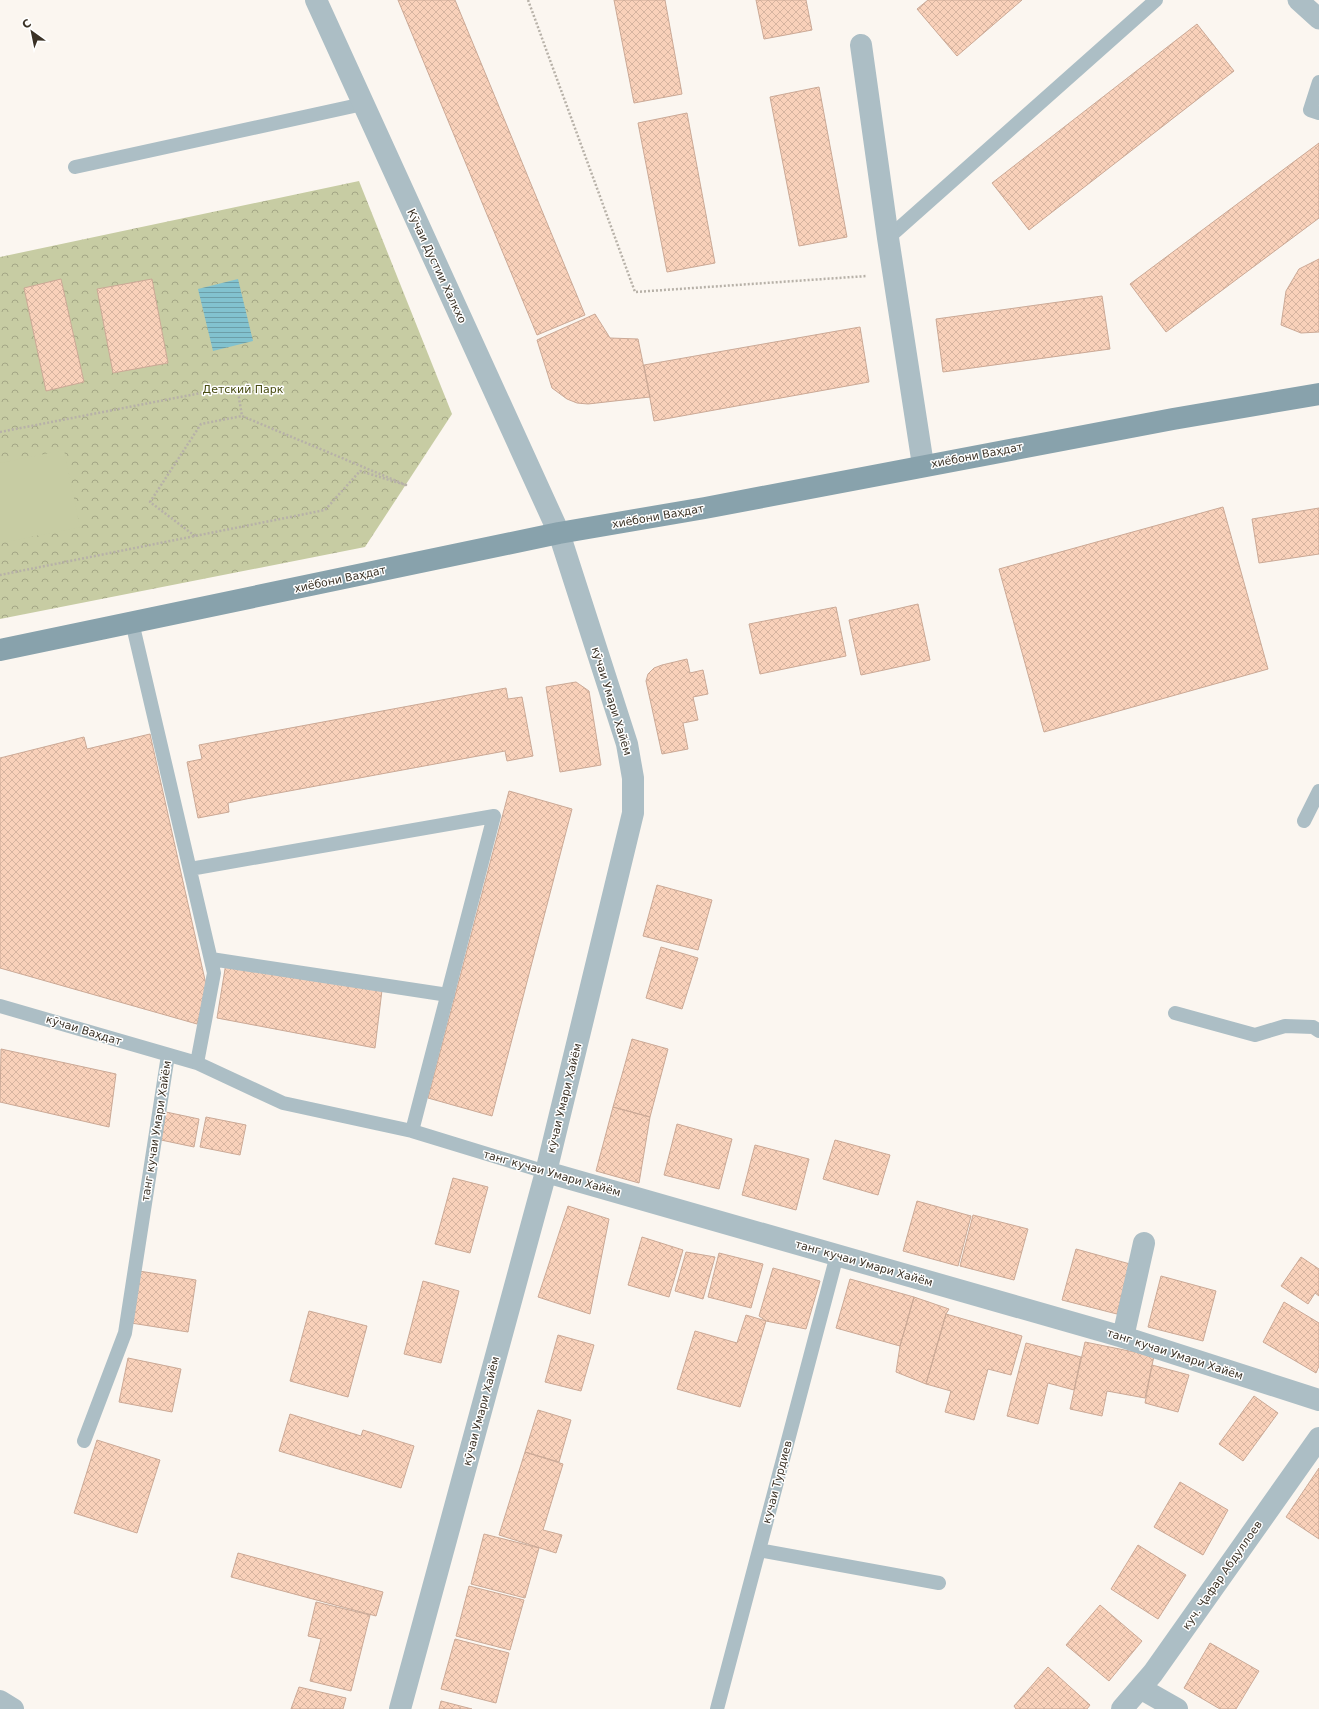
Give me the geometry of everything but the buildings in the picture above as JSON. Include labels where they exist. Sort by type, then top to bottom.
[{"type":"main road","name":"хиёбони Ваҳдат","points":[[0,650],[559,533],[705,508],[1173,418],[1319,394]]},
{"type":"street","name":"Кӯчаи Дустии Халкхо","points":[[316,0],[559,533]]},
{"type":"street","points":[[1298,0],[1319,18]]},
{"type":"street","points":[[861,45],[888,238],[923,465]]},
{"type":"street","name":"кӯчаи Умари Хайём","points":[[400,1709],[546,1172],[633,813],[633,778],[626,744],[559,533]]},
{"type":"street","name":"танг кучаи Умари Хайём","points":[[546,1172],[1122,1337],[1319,1400]]},
{"type":"street","points":[[1122,1337],[1144,1243]]},
{"type":"street","name":"куч. Ҷафар Абдуллоев","points":[[1122,1709],[1152,1673],[1319,1438]]},
{"type":"street","points":[[1140,1688],[1177,1709]]},
{"type":"street","points":[[0,1701],[13,1709]]},
{"type":"lane","points":[[888,238],[1156,0]]},
{"type":"lane","points":[[1319,82],[1310,110],[1319,113]]},
{"type":"lane","points":[[75,168],[363,104]]},
{"type":"lane","points":[[132,622],[214,973],[197,1063]]},
{"type":"lane","points":[[1304,820],[1319,791]]},
{"type":"lane","points":[[190,869],[494,816],[412,1131]]},
{"type":"lane","points":[[211,959],[448,995]]},
{"type":"lane","name":"кӯчаи Ваҳдат","points":[[0,1006],[168,1056]]},
{"type":"lane","points":[[1175,1013],[1255,1035],[1285,1026],[1313,1027],[1319,1031]]},
{"type":"lane","name":"танг кучаи Умари Хайём","points":[[84,1441],[125,1333],[168,1056],[197,1063],[283,1102],[412,1131],[546,1172]]},
{"type":"lane","name":"кучаи Турдиев","points":[[717,1709],[837,1255]]},
{"type":"lane","points":[[759,1550],[940,1583]]},
{"type":"path","points":[[528,0],[635,292],[894,274]]},
{"type":"path","points":[[0,432],[238,386],[242,416]]},
{"type":"path","points":[[0,575],[196,536],[325,510],[360,471],[406,485],[242,416],[201,424],[150,502],[196,536]]},
{"type":"green space","name":"Детский Парк","points":[[359,181],[452,414],[365,547],[0,619],[0,257]]},
{"type":"green space","points":[[64,450],[80,527],[0,543],[0,463]]},
{"type":"water","points":[[238,279],[253,341],[213,351],[198,289]]}]
